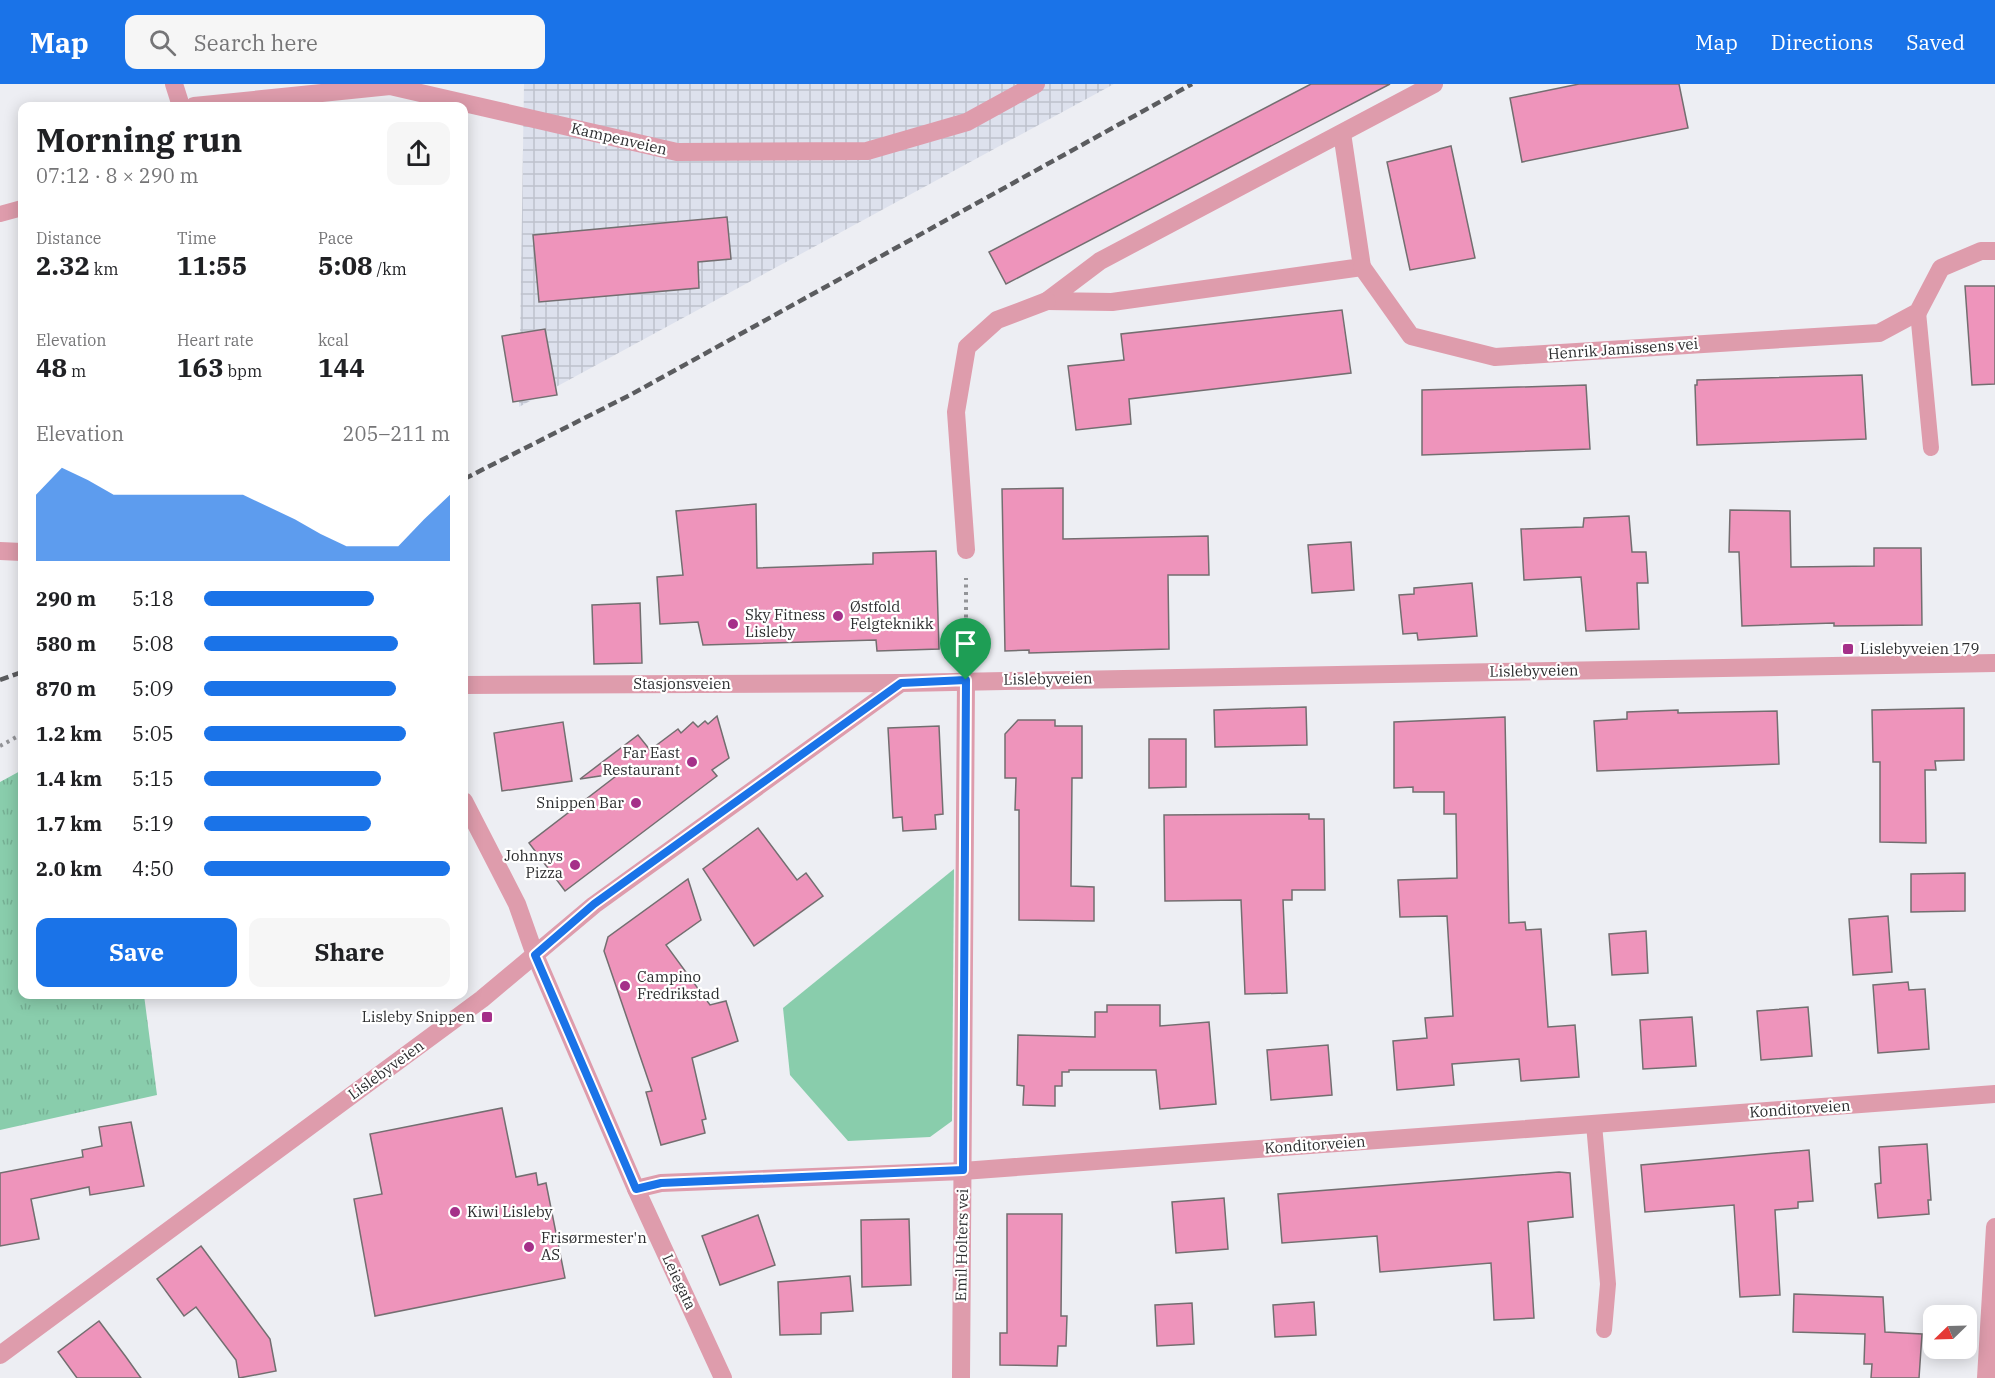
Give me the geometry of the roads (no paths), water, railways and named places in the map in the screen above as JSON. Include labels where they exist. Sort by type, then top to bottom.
[{"type":"street","points":[[174,84],[180,102]]},
{"type":"street","name":"Kampenveien","points":[[468,104],[677,152],[867,151],[967,122],[1036,84]]},
{"type":"street","points":[[966,550],[956,412],[967,347],[997,320],[1047,301],[1100,261],[1434,84]]},
{"type":"street","name":"Kampenveien","points":[[233,102],[390,86],[460,102]]},
{"type":"street","name":"Henrik Jamissens vei","points":[[1342,133],[1362,267],[1411,336],[1495,357],[1879,333],[1918,312]]},
{"type":"street","points":[[1918,312],[1941,268],[1981,251],[1995,251]]},
{"type":"street","points":[[1047,301],[1112,302],[1362,267]]},
{"type":"street","points":[[0,551],[18,552]]},
{"type":"street","name":"Lislebyveien","points":[[0,1354],[482,999],[594,904],[901,683],[966,680],[1995,663]]},
{"type":"street","name":"Emil Holters vei","points":[[961,1378],[966,680]]},
{"type":"street","name":"Stasjonsveien","points":[[468,685],[901,683]]},
{"type":"street","name":"Leiegata","points":[[468,809],[517,904],[535,955],[636,1189],[723,1378]]},
{"type":"street","name":"Konditorveien","points":[[636,1189],[661,1183],[963,1170],[1995,1094]]},
{"type":"street","points":[[1986,1378],[1995,1227]]},
{"type":"lane","points":[[0,214],[18,209]]},
{"type":"lane","points":[[1918,312],[1931,448]]},
{"type":"lane","points":[[1594,1125],[1608,1284],[1604,1330]]},
{"type":"railway","points":[[468,477],[632,394],[1192,84]]},
{"type":"railway","points":[[0,680],[18,673]]},
{"type":"place","name":"Østfold Felgteknikk","points":[[838,616]]},
{"type":"place","name":"Sky Fitness Lisleby","points":[[733,624]]},
{"type":"place","name":"Lislebyveien 179","points":[[1848,649]]},
{"type":"place","name":"Far East Restaurant","points":[[692,762]]},
{"type":"place","name":"Snippen Bar","points":[[636,803]]},
{"type":"place","name":"Johnnys Pizza","points":[[575,865]]},
{"type":"place","name":"Campino Fredrikstad","points":[[625,986]]},
{"type":"place","name":"Lisleby Snippen","points":[[487,1017]]},
{"type":"place","name":"Kiwi Lisleby","points":[[455,1212]]},
{"type":"place","name":"Frisørmester'n AS","points":[[529,1247]]}]
